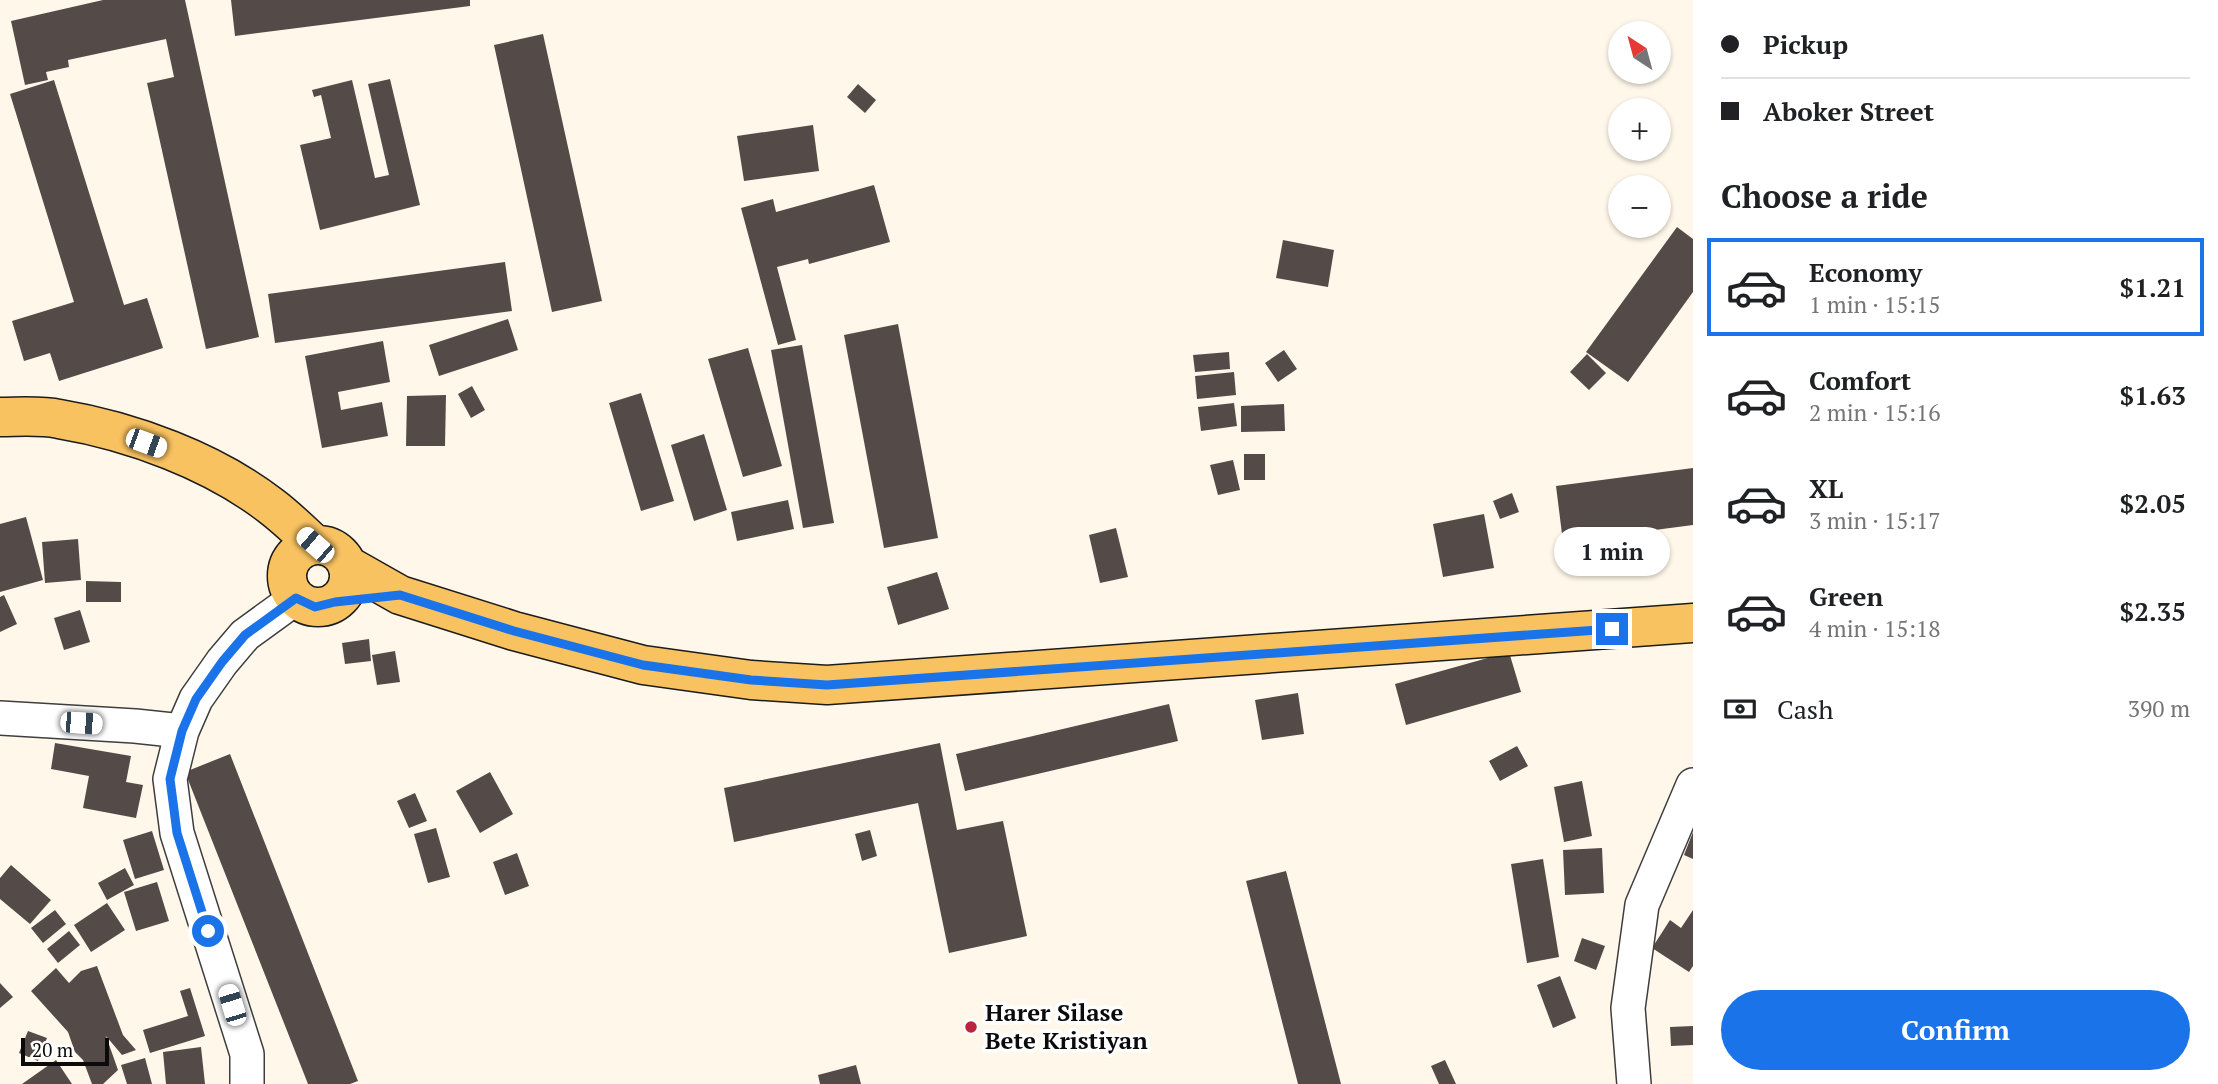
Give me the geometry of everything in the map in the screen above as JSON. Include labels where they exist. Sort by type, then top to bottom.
[{"type":"main road","points":[[0,417],[57,418],[122,434],[196,461],[232,480],[271,506],[303,553]]},
{"type":"main road","points":[[303,553],[335,549],[347,565],[400,595],[514,631],[643,665],[751,680],[827,685],[1693,623]]},
{"type":"main road","points":[[303,553],[287,580],[296,598],[315,607],[335,602],[400,595]]},
{"type":"main road","points":[[335,602],[348,586],[347,565]]},
{"type":"street","points":[[247,1084],[247,1054],[177,833],[170,779],[182,731],[196,699],[245,635],[296,598]]},
{"type":"street","points":[[0,718],[182,731]]},
{"type":"street","points":[[1633,1084],[1628,1008],[1642,905],[1693,785]]},
{"type":"building","points":[[103,0],[185,0],[259,337],[206,349],[147,83],[174,77],[166,39],[68,60],[69,67],[46,72],[48,80],[25,85],[11,21]]},
{"type":"building","points":[[231,0],[470,0],[470,6],[235,36]]},
{"type":"building","points":[[543,34],[602,301],[552,312],[494,45]]},
{"type":"building","points":[[390,79],[420,205],[320,230],[300,145],[331,138],[321,95],[314,97],[312,90],[352,80],[375,178],[389,175],[368,84]]},
{"type":"building","points":[[54,80],[124,305],[147,298],[163,348],[59,381],[50,353],[24,361],[12,321],[74,302],[10,94]]},
{"type":"building","points":[[858,84],[876,100],[865,113],[847,97]]},
{"type":"building","points":[[813,125],[819,171],[744,181],[737,136]]},
{"type":"building","points":[[874,185],[890,242],[809,264],[808,259],[777,267],[796,340],[778,345],[741,208],[773,199],[776,212]]},
{"type":"building","points":[[1677,227],[1693,239],[1693,292],[1628,382],[1586,352]]},
{"type":"building","points":[[1283,240],[1334,250],[1328,287],[1276,278]]},
{"type":"building","points":[[505,262],[512,311],[275,343],[268,294]]},
{"type":"building","points":[[508,319],[518,350],[439,376],[429,345]]},
{"type":"building","points":[[898,324],[938,538],[884,548],[844,335]]},
{"type":"building","points":[[383,341],[390,382],[338,392],[341,410],[382,402],[388,436],[322,448],[305,356]]},
{"type":"building","points":[[802,345],[834,523],[803,528],[771,350]]},
{"type":"building","points":[[748,348],[782,466],[743,477],[708,359]]},
{"type":"building","points":[[1284,350],[1297,369],[1278,382],[1265,363]]},
{"type":"building","points":[[1229,352],[1230,369],[1195,372],[1193,355]]},
{"type":"building","points":[[1587,354],[1606,373],[1589,390],[1570,372]]},
{"type":"building","points":[[1234,372],[1236,395],[1197,399],[1195,376]]},
{"type":"building","points":[[472,386],[485,410],[471,418],[458,394]]},
{"type":"building","points":[[641,393],[674,501],[641,511],[609,403]]},
{"type":"building","points":[[446,395],[445,446],[406,446],[407,396]]},
{"type":"building","points":[[1234,403],[1237,426],[1201,431],[1198,407]]},
{"type":"building","points":[[1284,404],[1285,431],[1241,432],[1241,406]]},
{"type":"building","points":[[704,434],[727,510],[694,521],[671,445]]},
{"type":"building","points":[[1244,454],[1265,454],[1265,480],[1244,480]]},
{"type":"building","points":[[1233,460],[1240,490],[1218,495],[1210,465]]},
{"type":"building","points":[[1693,468],[1693,525],[1563,542],[1556,486]]},
{"type":"building","points":[[1512,493],[1519,512],[1500,519],[1493,501]]},
{"type":"building","points":[[788,500],[794,529],[737,541],[731,512]]},
{"type":"building","points":[[1484,514],[1494,568],[1443,577],[1433,524]]},
{"type":"building","points":[[26,517],[43,580],[0,592],[0,524]]},
{"type":"building","points":[[1116,528],[1128,577],[1100,583],[1089,535]]},
{"type":"building","points":[[78,539],[81,580],[45,583],[42,542]]},
{"type":"building","points":[[937,572],[949,609],[898,625],[887,587]]},
{"type":"building","points":[[86,581],[121,582],[121,602],[86,602]]},
{"type":"building","points":[[4,595],[17,624],[0,632],[0,597]]},
{"type":"building","points":[[80,610],[90,642],[64,650],[54,618]]},
{"type":"building","points":[[369,639],[371,661],[345,664],[342,643]]},
{"type":"building","points":[[395,651],[400,682],[377,685],[372,655]]},
{"type":"building","points":[[1509,652],[1521,692],[1406,725],[1395,684]]},
{"type":"building","points":[[1298,693],[1304,734],[1262,740],[1255,700]]},
{"type":"building","points":[[1169,704],[1178,741],[965,791],[956,754]]},
{"type":"building","points":[[55,743],[131,756],[126,782],[143,785],[136,818],[83,808],[89,776],[51,769]]},
{"type":"building","points":[[940,743],[957,830],[1003,821],[1027,936],[949,953],[918,803],[734,842],[724,788]]},
{"type":"building","points":[[1517,746],[1528,766],[1500,781],[1489,761]]},
{"type":"building","points":[[230,754],[358,1081],[350,1084],[308,1084],[185,772]]},
{"type":"building","points":[[490,772],[513,814],[480,833],[456,791]]},
{"type":"building","points":[[1582,781],[1592,836],[1564,842],[1554,787]]},
{"type":"building","points":[[415,793],[427,821],[409,828],[397,801]]},
{"type":"building","points":[[436,828],[450,877],[428,883],[414,834]]},
{"type":"building","points":[[870,830],[877,856],[862,861],[855,834]]},
{"type":"building","points":[[152,831],[164,870],[135,879],[123,840]]},
{"type":"building","points":[[1693,832],[1693,859],[1684,855]]},
{"type":"building","points":[[1602,848],[1604,893],[1565,895],[1563,850]]},
{"type":"building","points":[[517,853],[529,886],[505,895],[493,862]]},
{"type":"building","points":[[1543,859],[1559,957],[1527,963],[1511,864]]},
{"type":"building","points":[[11,865],[51,900],[30,924],[0,899],[0,878]]},
{"type":"building","points":[[125,868],[134,885],[107,900],[98,883]]},
{"type":"building","points":[[1286,871],[1341,1084],[1298,1084],[1246,881]]},
{"type":"building","points":[[157,882],[169,921],[136,931],[124,892]]},
{"type":"building","points":[[107,903],[125,930],[91,952],[74,925]]},
{"type":"building","points":[[55,910],[66,924],[43,943],[31,928]]},
{"type":"building","points":[[1693,910],[1693,966],[1689,972],[1652,948],[1670,920],[1681,928]]},
{"type":"building","points":[[69,931],[80,945],[58,963],[47,949]]},
{"type":"building","points":[[1582,938],[1605,946],[1596,970],[1574,961]]},
{"type":"building","points":[[97,966],[123,1035],[136,1050],[122,1055],[106,1036],[118,1070],[103,1084],[92,1084],[68,1032],[31,991],[56,968],[69,983],[81,971]]},
{"type":"building","points":[[1560,976],[1576,1018],[1553,1028],[1537,985]]},
{"type":"building","points":[[0,983],[13,997],[0,1008]]},
{"type":"building","points":[[190,988],[205,1036],[150,1053],[143,1030],[188,1016],[180,991]]},
{"type":"building","points":[[1693,1026],[1693,1045],[1671,1046],[1670,1027]]},
{"type":"building","points":[[28,1031],[47,1038],[38,1061],[19,1053]]},
{"type":"building","points":[[201,1047],[205,1084],[166,1084],[163,1052]]},
{"type":"building","points":[[145,1058],[152,1084],[127,1084],[121,1065]]},
{"type":"building","points":[[56,1060],[72,1084],[22,1084]]},
{"type":"building","points":[[1445,1060],[1456,1084],[1439,1084],[1431,1066]]},
{"type":"building","points":[[856,1065],[861,1084],[820,1084],[818,1075]]},
{"type":"place","name":"Harer Silase Bete Kristiyan","points":[[971,1027]]},
{"type":"route","points":[[208,931],[177,833],[170,779],[182,731],[196,699],[245,635],[296,598],[315,607],[335,602],[400,595],[514,631],[643,665],[751,680],[827,685],[1612,629]]}]
